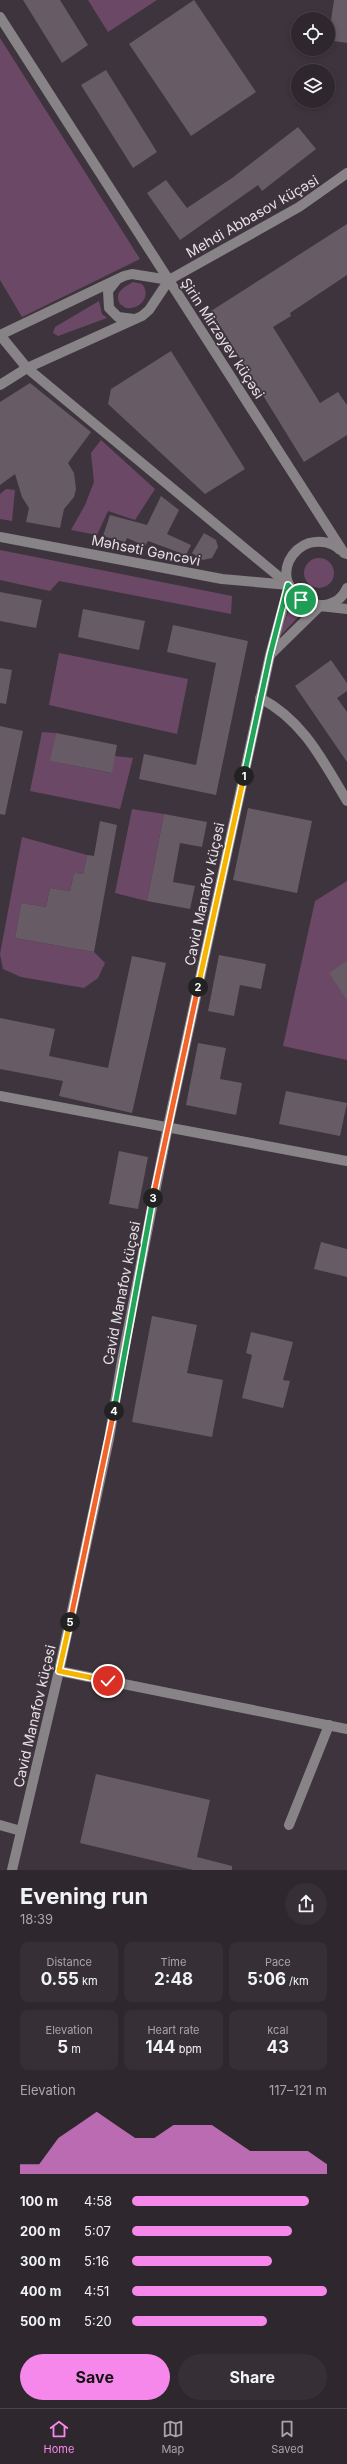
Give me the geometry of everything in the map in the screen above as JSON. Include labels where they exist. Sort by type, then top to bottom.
[{"type":"street","name":"Şirin Mirzəyev küçəsi","points":[[0,17],[346,555]]},
{"type":"street","name":"Mehdi Abbasov küçəsi","points":[[0,385],[27,368],[134,319],[149,310],[169,280],[299,208],[347,173]]},
{"type":"street","points":[[169,280],[132,274],[117,279],[0,335],[27,368],[288,585],[301,600],[320,606],[347,609]]},
{"type":"street","points":[[117,279],[108,291],[109,308],[118,317],[134,319]]},
{"type":"street","name":"Məhsəti Gəncəvi","points":[[0,537],[222,579],[288,585]]},
{"type":"street","name":"Cavid Manafov küçəsi","points":[[12,1870],[59,1671],[109,1439],[122,1360],[168,1126],[260,698],[288,585],[288,565],[299,548],[317,541],[327,543],[346,555]]},
{"type":"street","points":[[270,655],[320,606],[339,598],[347,588]]},
{"type":"street","points":[[260,698],[274,705],[298,725],[311,742],[347,801]]},
{"type":"street","points":[[0,1096],[168,1126],[347,1161]]},
{"type":"street","points":[[59,1671],[347,1728]]},
{"type":"street","points":[[289,1825],[329,1725]]},
{"type":"street","points":[[0,1825],[21,1831]]},
{"type":"shaded area","points":[[88,0],[157,0],[108,32]]},
{"type":"shaded area","points":[[0,38],[140,259],[22,317],[0,280]]},
{"type":"shaded area","points":[[133,282],[142,284],[146,293],[145,297],[136,307],[126,308],[120,304],[118,296],[123,288]]},
{"type":"shaded area","points":[[99,301],[102,314],[107,318],[58,336],[53,333],[55,327]]},
{"type":"shaded area","points":[[101,440],[155,489],[135,520],[108,511],[97,535],[71,530],[85,505],[94,482],[91,453]]},
{"type":"shaded area","points":[[6,489],[15,490],[12,521],[0,519],[0,494]]},
{"type":"shaded area","points":[[0,550],[232,596],[231,614],[59,581],[50,591],[0,580]]},
{"type":"shaded area","points":[[319,558],[325,559],[333,567],[333,579],[325,587],[319,588],[313,587],[305,579],[304,573],[305,567],[313,559]]},
{"type":"shaded area","points":[[291,603],[305,610],[280,636]]},
{"type":"shaded area","points":[[59,653],[188,679],[177,734],[49,705]]},
{"type":"shaded area","points":[[42,732],[56,733],[51,761],[111,773],[115,756],[133,758],[120,809],[30,791]]},
{"type":"shaded area","points":[[132,809],[164,814],[147,901],[115,893]]},
{"type":"shaded area","points":[[22,837],[87,855],[83,874],[74,873],[70,891],[50,888],[46,907],[21,903],[15,938],[94,952],[105,963],[98,978],[84,988],[21,977],[3,969],[0,954]]},
{"type":"shaded area","points":[[347,881],[347,1060],[283,1046],[315,901]]},
{"type":"building","points":[[23,0],[60,0],[88,45],[62,63]]},
{"type":"building","points":[[194,0],[256,92],[191,136],[129,44]]},
{"type":"building","points":[[334,0],[347,0],[347,43],[335,41],[335,12],[332,12]]},
{"type":"building","points":[[106,70],[157,152],[133,168],[81,85]]},
{"type":"building","points":[[298,127],[316,149],[262,191],[258,185],[180,240],[147,193],[166,180],[187,208],[232,178]]},
{"type":"building","points":[[347,224],[347,275],[290,313],[291,316],[273,327],[320,403],[338,392],[347,405],[347,435],[304,462],[211,311]]},
{"type":"building","points":[[171,351],[245,469],[205,494],[108,404],[111,389]]},
{"type":"building","points":[[30,383],[91,432],[68,463],[74,473],[76,489],[74,497],[64,509],[60,528],[26,522],[29,508],[22,497],[15,474],[0,485],[0,402]]},
{"type":"building","points":[[161,496],[179,510],[167,534],[191,545],[186,555],[148,541],[145,546],[127,538],[125,542],[103,536],[110,515],[147,525]]},
{"type":"building","points":[[204,533],[216,540],[218,547],[212,558],[203,560],[192,553]]},
{"type":"building","points":[[0,592],[42,600],[36,628],[0,621]]},
{"type":"building","points":[[83,609],[145,621],[139,650],[78,637]]},
{"type":"building","points":[[173,625],[248,641],[216,795],[139,779],[144,754],[196,765],[216,663],[167,652]]},
{"type":"building","points":[[331,660],[347,683],[347,691],[337,698],[347,712],[347,762],[295,686]]},
{"type":"building","points":[[0,668],[12,670],[6,704],[0,703]]},
{"type":"building","points":[[0,726],[23,731],[5,815],[0,814]]},
{"type":"building","points":[[56,733],[117,745],[112,773],[50,761]]},
{"type":"building","points":[[248,808],[312,821],[297,893],[233,880]]},
{"type":"building","points":[[164,814],[207,822],[202,847],[180,843],[173,882],[195,886],[190,909],[147,901]]},
{"type":"building","points":[[100,821],[117,825],[94,952],[15,938],[21,903],[46,907],[50,888],[70,891],[74,873],[83,874],[87,855],[94,856]]},
{"type":"building","points":[[219,955],[266,964],[261,989],[240,985],[234,1016],[208,1011]]},
{"type":"building","points":[[132,956],[166,963],[132,1113],[59,1096],[63,1081],[0,1069],[0,1018],[55,1029],[49,1056],[108,1068]]},
{"type":"building","points":[[347,961],[347,1000],[329,973]]},
{"type":"building","points":[[198,1043],[226,1048],[220,1079],[242,1083],[236,1115],[186,1105]]},
{"type":"building","points":[[286,1091],[347,1103],[340,1136],[279,1124]]},
{"type":"building","points":[[119,1151],[148,1157],[138,1209],[109,1204]]},
{"type":"building","points":[[321,1242],[347,1249],[347,1277],[314,1269]]},
{"type":"building","points":[[152,1316],[197,1325],[187,1373],[223,1380],[212,1437],[132,1422]]},
{"type":"building","points":[[251,1332],[293,1342],[283,1380],[290,1381],[283,1408],[242,1398],[252,1355],[246,1353]]},
{"type":"building","points":[[96,1774],[210,1800],[197,1857],[232,1866],[232,1870],[193,1870],[80,1843]]},
{"type":"route","points":[[108,1681],[59,1671],[109,1439],[122,1360],[168,1126],[270,655],[288,585],[294,594],[301,600]]}]
